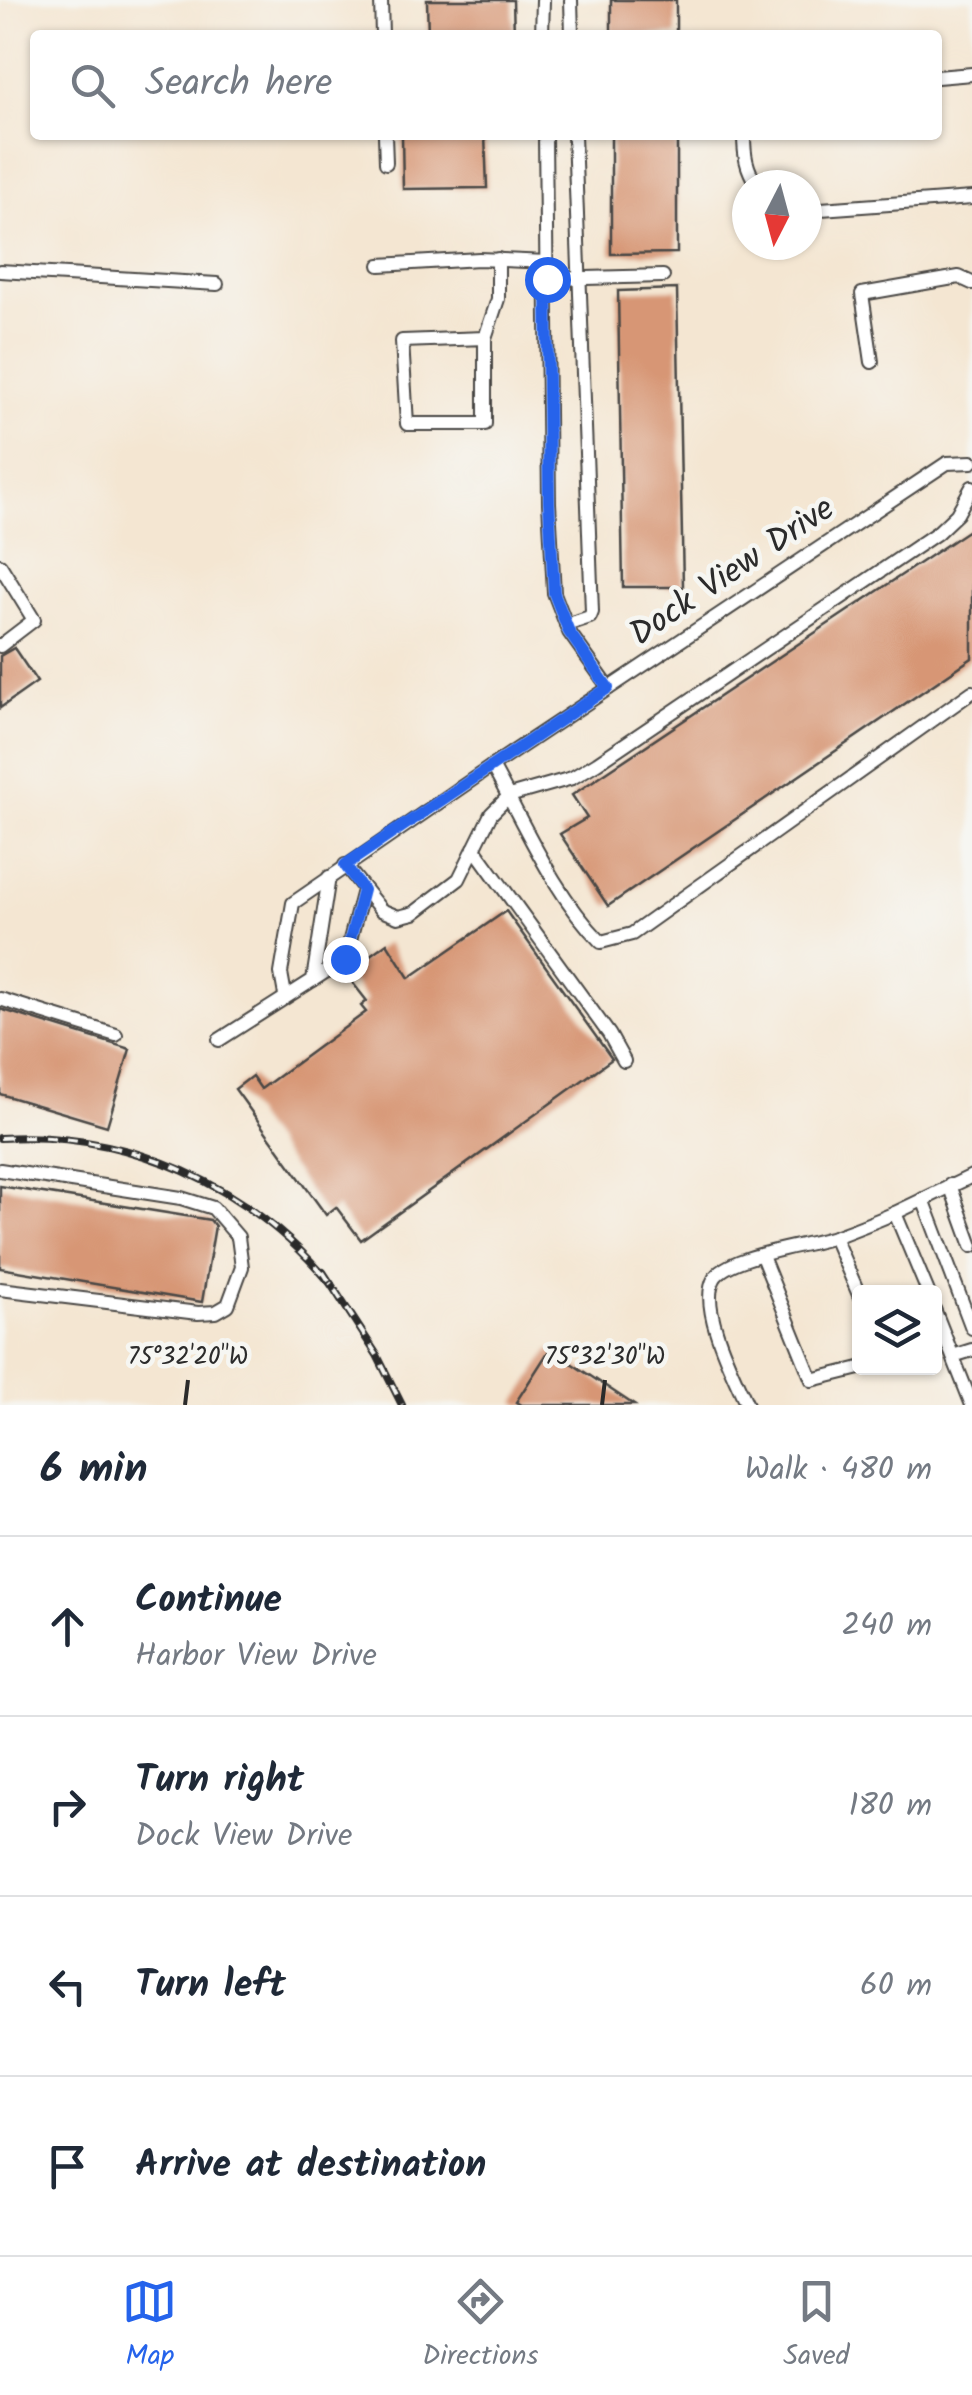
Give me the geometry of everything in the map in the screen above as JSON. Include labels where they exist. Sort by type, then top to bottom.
[{"type":"street","points":[[380,0],[382,30]]},
{"type":"street","points":[[542,30],[543,0]]},
{"type":"street","points":[[571,0],[572,30]]},
{"type":"street","points":[[942,77],[972,74]]},
{"type":"street","points":[[385,140],[386,163]]},
{"type":"street","points":[[545,140],[554,593],[566,625],[608,688]]},
{"type":"street","points":[[566,625],[590,617],[592,612],[574,140]]},
{"type":"street","points":[[744,140],[748,170]]},
{"type":"street","points":[[822,209],[972,198]]},
{"type":"street","points":[[380,265],[498,259],[547,262]]},
{"type":"street","points":[[486,338],[402,340],[407,424],[486,424],[486,338],[498,299],[498,259]]},
{"type":"street","points":[[0,272],[217,284]]},
{"type":"street","points":[[547,279],[663,276]]},
{"type":"street","points":[[872,362],[862,294],[959,278],[972,282]]},
{"type":"street","name":"Dock View Drive","points":[[285,995],[280,973],[293,903],[947,463],[972,462]]},
{"type":"street","points":[[345,865],[381,910],[398,917],[414,913],[459,878],[490,814],[508,796],[572,778],[612,753],[937,534],[957,514],[972,487]]},
{"type":"street","points":[[0,565],[34,620],[0,646]]},
{"type":"street","points":[[492,766],[553,878],[601,942],[632,934],[972,692]]},
{"type":"street","points":[[474,848],[609,1034],[624,1061]]},
{"type":"street","points":[[312,980],[329,877]]},
{"type":"street","points":[[219,1040],[345,959],[363,890]]},
{"type":"street","points":[[0,999],[116,1035]]},
{"type":"street","points":[[0,1170],[181,1198],[214,1208],[238,1237],[242,1250],[236,1290],[228,1305],[216,1312],[198,1314],[0,1288]]},
{"type":"street","points":[[747,1405],[718,1337],[710,1300],[712,1281],[721,1270],[834,1238],[895,1214],[972,1176]]},
{"type":"street","points":[[950,1185],[972,1246]]},
{"type":"street","points":[[922,1199],[972,1328]]},
{"type":"street","points":[[895,1214],[925,1285]]},
{"type":"street","points":[[834,1238],[855,1285]]},
{"type":"street","points":[[762,1256],[812,1380],[852,1370]]},
{"type":"street","points":[[942,1344],[953,1356],[972,1405]]},
{"type":"street","points":[[953,1356],[972,1350]]},
{"type":"building","points":[[427,0],[513,0],[514,30],[428,30]]},
{"type":"building","points":[[611,0],[676,0],[676,30],[611,30]]},
{"type":"building","points":[[402,140],[485,140],[487,188],[403,189]]},
{"type":"building","points":[[611,140],[677,140],[677,253],[611,254]]},
{"type":"building","points":[[677,289],[683,587],[623,587],[618,291]]},
{"type":"building","points":[[972,528],[972,658],[608,906],[560,834],[587,818],[572,795]]},
{"type":"building","points":[[14,648],[37,682],[0,708],[0,656]]},
{"type":"building","points":[[506,911],[612,1059],[361,1240],[336,1207],[326,1215],[235,1089],[252,1076],[261,1089],[366,1012],[361,1006],[367,1001],[345,973],[387,943],[409,978]]},
{"type":"building","points":[[0,1009],[130,1049],[107,1126],[0,1094]]},
{"type":"building","points":[[0,1186],[210,1220],[215,1226],[202,1302],[0,1268]]},
{"type":"building","points":[[550,1349],[634,1405],[516,1402]]},
{"type":"railway","points":[[0,1138],[48,1138],[95,1144],[183,1171],[263,1218],[331,1284]]},
{"type":"railway","points":[[323,1272],[377,1355],[402,1405]]},
{"type":"route","points":[[345,959],[363,890],[345,865],[608,688],[569,632],[554,593],[547,279]]}]
